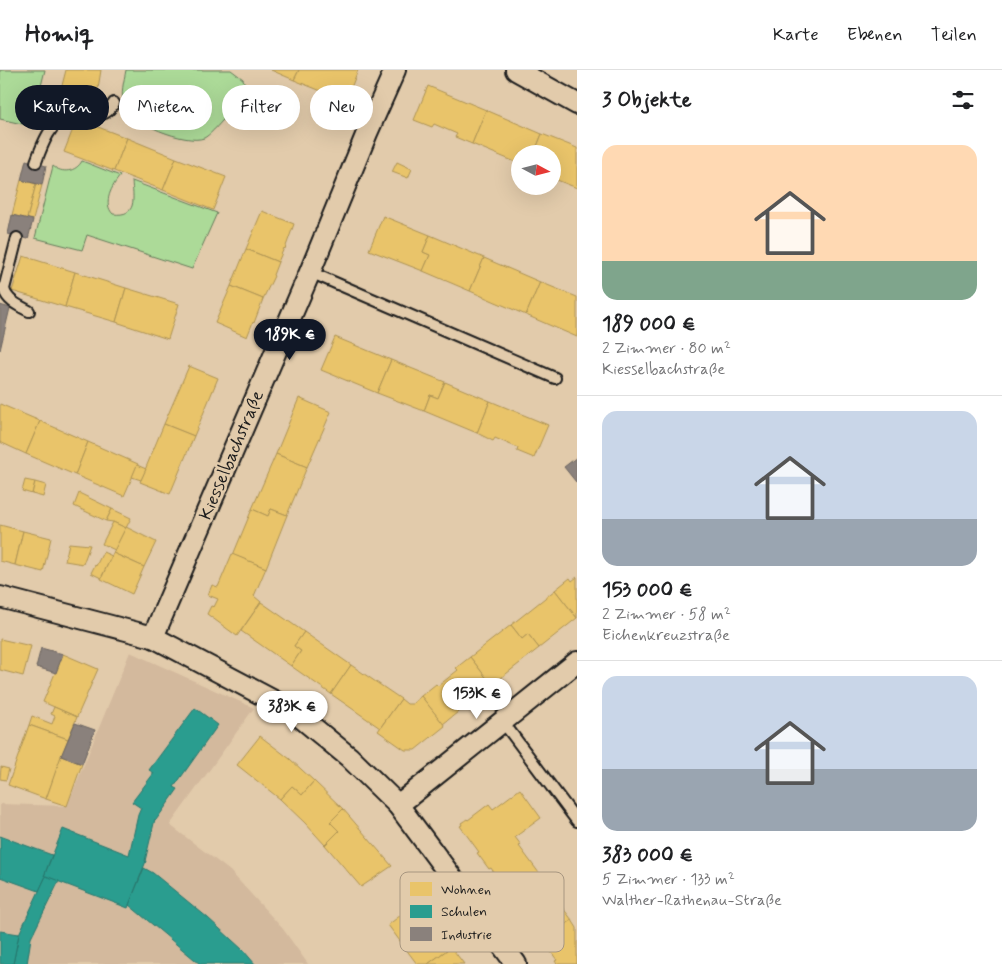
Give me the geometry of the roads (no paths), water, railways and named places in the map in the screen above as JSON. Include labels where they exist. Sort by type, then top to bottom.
[{"type":"street","name":"Kiesselbachstraße","points":[[153,637],[310,272],[347,178],[395,70]]},
{"type":"street","points":[[516,70],[577,104]]},
{"type":"street","points":[[0,597],[153,637],[293,711],[349,757],[398,805],[448,872]]},
{"type":"street","points":[[398,805],[577,662]]},
{"type":"street","points":[[507,952],[516,964]]},
{"type":"lane","points":[[36,162],[45,139],[65,116],[75,112],[98,115],[108,111],[114,103]]},
{"type":"lane","points":[[17,238],[5,283],[5,293],[10,300],[29,310]]},
{"type":"lane","points":[[310,272],[555,378]]},
{"type":"lane","points":[[503,722],[577,821]]}]
